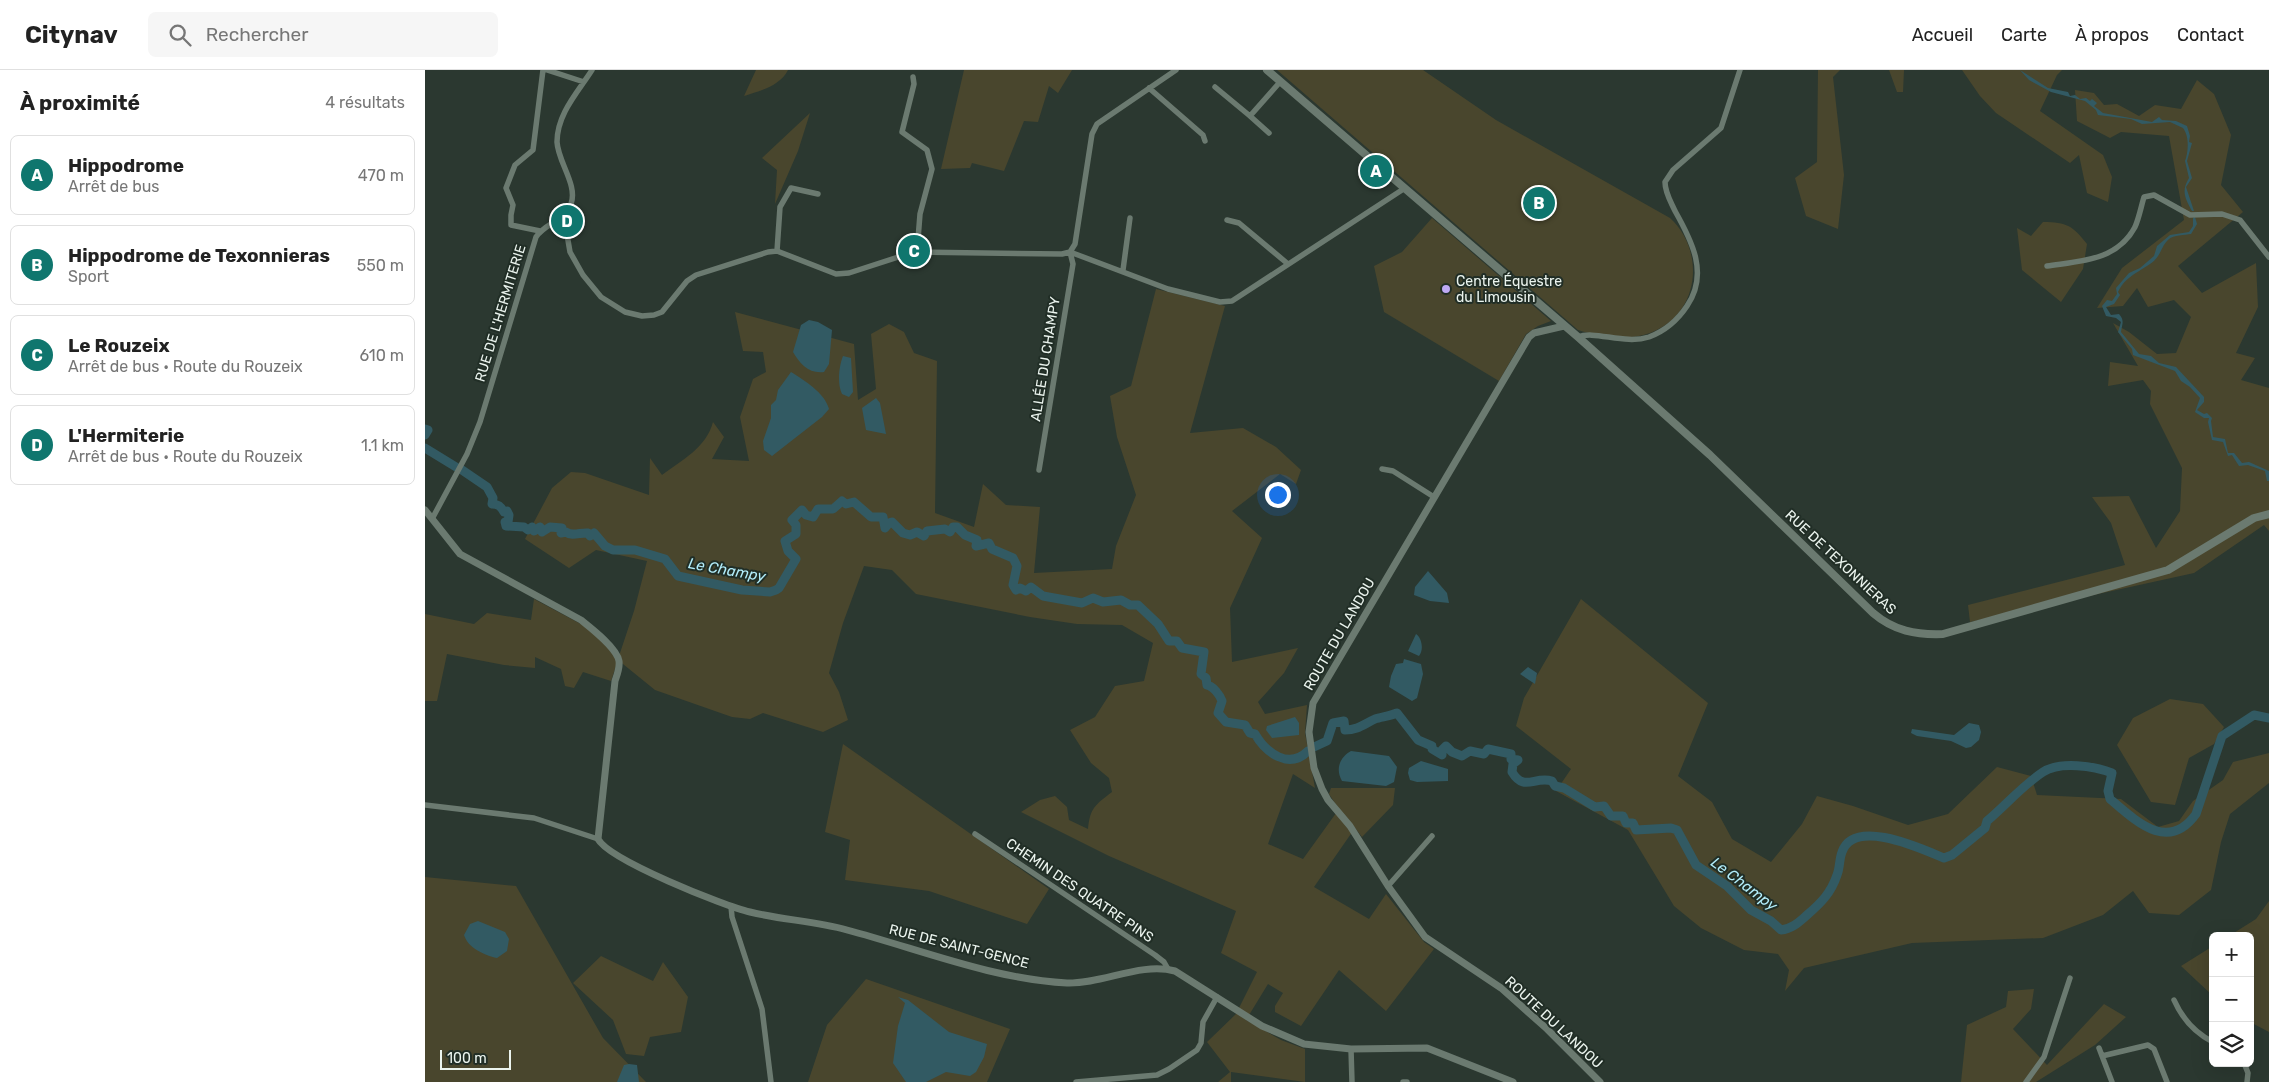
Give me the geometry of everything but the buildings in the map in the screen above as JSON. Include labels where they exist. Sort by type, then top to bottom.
[{"type":"main road","name":"RUE DE TEXONNIERAS","points":[[1267,70],[1578,337],[1710,455],[1873,613],[1896,628],[1919,635],[1943,634],[2168,570],[2255,518],[2269,514]]},
{"type":"street","points":[[540,231],[537,228],[515,228],[511,225],[513,205],[506,188],[515,165],[533,150],[545,70],[584,82]]},
{"type":"street","points":[[592,70],[571,99],[559,128],[557,142],[573,194],[570,208],[564,217],[570,252],[591,287],[612,306],[643,316],[662,312],[687,281],[696,275],[768,252],[777,251],[836,274],[849,273],[917,252],[1062,254],[1070,252],[1123,270],[1167,289],[1220,302],[1232,301],[1405,188]]},
{"type":"street","name":"ALLÉE DU CHAMPY","points":[[1039,470],[1073,264],[1070,252],[1075,244],[1092,134],[1097,124],[1175,70]]},
{"type":"street","points":[[1578,337],[1587,335],[1617,340],[1636,340],[1648,337],[1669,326],[1690,302],[1697,276],[1697,257],[1690,238],[1667,194],[1665,182],[1673,170],[1721,128],[1740,70]]},
{"type":"street","points":[[913,77],[914,84],[902,132],[927,150],[932,170],[919,214],[917,252]]},
{"type":"street","points":[[1250,116],[1280,82]]},
{"type":"street","points":[[1215,86],[1269,133]]},
{"type":"street","points":[[1149,88],[1203,135],[1205,141]]},
{"type":"street","points":[[777,251],[780,207],[791,188],[818,194]]},
{"type":"street","points":[[2047,266],[2095,259],[2112,253],[2135,227],[2144,198],[2154,195],[2189,215],[2222,214],[2240,220],[2269,257]]},
{"type":"street","name":"RUE DE L'HERMITERIE","points":[[432,519],[467,454],[480,422],[535,238],[540,231],[564,217]]},
{"type":"street","points":[[1123,270],[1130,218]]},
{"type":"street","points":[[1227,220],[1239,223],[1288,264]]},
{"type":"street","name":"ROUTE DU LANDOU","points":[[1564,326],[1534,333],[1529,337],[1313,703],[1310,713],[1311,745],[1315,768],[1328,800],[1350,826],[1388,886],[1430,942],[1501,988],[1600,1082]]},
{"type":"street","points":[[1382,469],[1393,472],[1434,497]]},
{"type":"street","points":[[425,510],[451,546],[460,554],[593,628],[616,654],[619,661],[615,681],[599,839]]},
{"type":"street","name":"RUE DE SAINT-GENCE","points":[[425,805],[534,818],[599,839],[601,844],[611,851],[641,868],[731,906],[769,916],[844,929],[1008,975],[1080,982],[1168,969]]},
{"type":"street","name":"CHEMIN DES QUATRE PINS","points":[[975,834],[1155,955],[1164,962],[1168,969]]},
{"type":"street","points":[[1388,886],[1432,836]]},
{"type":"street","points":[[731,906],[732,917],[762,1009],[771,1082]]},
{"type":"street","points":[[1168,969],[1184,975],[1262,1026],[1293,1041],[1321,1047],[1351,1049],[1427,1048],[1513,1082]]},
{"type":"street","points":[[2026,1082],[2044,1057],[2070,978]]},
{"type":"street","points":[[1076,1082],[1157,1075],[1169,1069],[1197,1050],[1201,1043],[1203,1022],[1217,997]]},
{"type":"street","points":[[2173,1000],[2180,1013],[2202,1036],[2209,1040]]},
{"type":"street","points":[[2102,1056],[2148,1045],[2154,1048],[2167,1082]]},
{"type":"street","points":[[2099,1048],[2112,1082]]},
{"type":"street","points":[[1351,1049],[1353,1082]]},
{"type":"street","points":[[2246,1067],[2248,1073],[2247,1082]]},
{"type":"shaded area","points":[[756,70],[788,70],[775,84],[744,96]]},
{"type":"shaded area","points":[[964,70],[1072,70],[1058,93],[1049,86],[1038,122],[1024,121],[1004,171],[972,163],[970,168],[941,169]]},
{"type":"shaded area","points":[[1277,70],[1423,70],[1496,120],[1670,218],[1682,232],[1689,247],[1693,264],[1692,281],[1688,297],[1679,312],[1667,324],[1650,333],[1632,337],[1614,337],[1595,335],[1578,330]]},
{"type":"shaded area","points":[[1818,70],[1840,70],[1833,77],[1844,175],[1838,229],[1806,216],[1795,178],[1817,162]]},
{"type":"shaded area","points":[[1889,70],[1904,70],[1903,92],[1897,92]]},
{"type":"shaded area","points":[[1962,70],[2062,70],[2057,75],[2040,111],[2103,155],[2112,177],[2108,202],[2087,193],[2079,155],[2070,163],[1996,113],[1980,96]]},
{"type":"shaded area","points":[[2197,80],[2214,94],[2231,135],[2221,185],[2243,212],[2178,266],[2202,293],[2256,263],[2258,307],[2236,353],[2255,358],[2241,380],[2269,388],[2269,531],[2264,525],[2194,573],[1970,622],[1968,605],[2125,565],[2111,523],[2092,497],[2129,496],[2156,548],[2180,511],[2182,468],[2150,404],[2151,391],[2143,380],[2108,386],[2110,362],[2138,366],[2113,323],[2129,332],[2157,354],[2176,353],[2191,317],[2174,300],[2148,307],[2137,288],[2123,306],[2097,308],[2122,268],[2184,220],[2169,136],[2121,132],[2110,138],[2077,121],[2075,90],[2094,93],[2104,105],[2117,104],[2139,116],[2155,105],[2181,109]]},
{"type":"shaded area","points":[[810,113],[798,151],[775,204],[777,170],[762,158]]},
{"type":"shaded area","name":"Centre Équestre du Limousin","points":[[1432,218],[1551,321],[1538,326],[1526,334],[1499,381],[1384,312],[1374,266],[1402,252]]},
{"type":"shaded area","points":[[2043,222],[2069,226],[2087,244],[2083,269],[2061,302],[2022,270],[2017,228],[2031,236]]},
{"type":"shaded area","points":[[1156,289],[1225,306],[1190,433],[1243,428],[1276,447],[1301,470],[1296,484],[1280,474],[1232,511],[1262,538],[1230,608],[1232,662],[1298,648],[1284,673],[1258,702],[1265,714],[1307,705],[1305,733],[1315,788],[1293,774],[1268,844],[1303,859],[1339,809],[1329,794],[1331,788],[1395,788],[1393,805],[1362,837],[1355,828],[1314,887],[1369,919],[1386,894],[1424,942],[1434,949],[1386,1011],[1339,970],[1301,1026],[1275,1012],[1275,1006],[1283,993],[1268,984],[1246,1020],[1281,1040],[1305,1049],[1305,1082],[1231,1072],[1231,1082],[1218,1082],[1230,1072],[1207,1042],[1236,1014],[1257,972],[1221,953],[1236,911],[1109,856],[1021,812],[1040,800],[1055,796],[1067,807],[1069,820],[1088,829],[1092,811],[1101,800],[1112,792],[1109,778],[1091,763],[1070,730],[1095,717],[1115,686],[1144,681],[1153,643],[1122,625],[1077,624],[1030,617],[916,594],[892,570],[864,566],[843,623],[829,673],[839,692],[848,720],[823,732],[763,713],[750,719],[732,717],[655,690],[618,660],[611,681],[583,672],[574,688],[565,686],[561,669],[535,657],[535,668],[504,665],[447,654],[437,701],[425,701],[425,614],[474,624],[487,613],[531,620],[534,599],[592,630],[618,659],[634,611],[647,561],[596,550],[569,568],[525,539],[552,488],[571,472],[585,473],[649,495],[650,458],[662,475],[699,446],[710,431],[713,422],[724,437],[712,459],[749,461],[740,417],[753,379],[766,372],[763,352],[743,351],[735,312],[854,344],[858,400],[876,389],[871,334],[889,324],[904,332],[914,353],[937,361],[935,513],[974,527],[983,484],[1006,505],[1040,507],[1034,573],[1112,569],[1116,546],[1136,495],[1117,437],[1110,396],[1131,386]]},
{"type":"shaded area","points":[[1581,599],[1708,703],[1678,776],[1712,802],[1732,839],[1771,862],[1802,824],[1817,796],[1908,825],[1948,814],[1997,767],[2031,776],[2037,795],[2121,799],[2158,827],[2179,821],[2193,801],[2223,780],[2233,762],[2269,753],[2269,783],[2230,814],[2221,842],[2211,890],[2179,915],[2149,913],[2133,891],[2103,915],[2043,938],[1912,943],[1804,968],[1785,991],[1789,970],[1778,954],[1744,950],[1701,928],[1674,906],[1628,830],[1556,791],[1571,769],[1516,726],[1524,698]]},
{"type":"shaded area","points":[[2170,699],[2203,704],[2224,727],[2214,744],[2189,758],[2175,805],[2151,802],[2117,745],[2133,718]]},
{"type":"shaded area","points":[[843,744],[1049,889],[1027,924],[929,891],[845,880],[850,840],[825,832]]},
{"type":"shaded area","points":[[425,877],[516,886],[603,1038],[646,1082],[425,1082]]},
{"type":"shaded area","points":[[2269,901],[2269,1032],[2254,1024],[2254,932],[2235,932],[2256,919]]},
{"type":"shaded area","points":[[2209,948],[2209,992],[2181,966]]},
{"type":"shaded area","points":[[601,956],[653,981],[663,962],[688,997],[681,1032],[650,1037],[644,1056],[626,1054],[613,1020],[573,983]]},
{"type":"shaded area","points":[[866,979],[1010,1029],[987,1082],[808,1082],[827,1025]]},
{"type":"shaded area","points":[[2034,989],[2031,1009],[2013,1029],[2047,1065],[2104,1004],[2126,1017],[2095,1045],[2036,1082],[1961,1082],[1967,1025],[2006,1007],[2008,991]]},
{"type":"water","points":[[2020,70],[2048,88],[2068,92],[2070,96],[2075,95],[2080,99],[2086,98],[2090,101],[2092,99],[2097,103],[2094,106],[2103,113],[2152,122],[2159,117],[2162,120],[2176,121],[2187,126],[2190,136],[2189,142],[2192,143],[2187,161],[2192,178],[2186,187],[2194,211],[2192,211],[2185,195],[2185,187],[2189,178],[2185,161],[2188,149],[2187,140],[2183,128],[2170,122],[2142,124],[2131,119],[2098,115],[2096,110],[2085,101],[2051,92],[2029,80]]},
{"type":"water","points":[[2195,217],[2197,224],[2191,234],[2169,239],[2158,256],[2150,264],[2122,285],[2118,292],[2120,295],[2114,304],[2106,307],[2111,315],[2119,314],[2121,316],[2123,323],[2121,332],[2139,354],[2151,356],[2159,363],[2176,367],[2204,397],[2204,402],[2197,410],[2204,414],[2207,413],[2212,418],[2213,437],[2225,439],[2228,453],[2234,453],[2242,463],[2249,462],[2269,471],[2269,481],[2267,481],[2265,471],[2248,465],[2239,466],[2232,455],[2228,456],[2223,442],[2212,440],[2208,422],[2209,418],[2204,418],[2195,412],[2200,398],[2190,387],[2181,381],[2175,371],[2133,355],[2132,349],[2118,332],[2121,322],[2116,318],[2106,316],[2102,306],[2107,300],[2112,301],[2117,294],[2116,288],[2129,273],[2140,268],[2154,256],[2157,246],[2170,235],[2189,232]]},
{"type":"water","points":[[809,320],[818,322],[832,330],[829,364],[824,372],[809,370],[793,352],[801,325]]},
{"type":"water","points":[[843,356],[851,358],[853,392],[849,397],[842,394],[839,385],[840,365]]},
{"type":"water","points":[[791,372],[819,392],[829,409],[822,417],[772,456],[764,450],[763,441],[771,418],[771,405],[776,400],[778,390]]},
{"type":"water","points":[[876,398],[880,403],[886,434],[866,430],[862,408]]},
{"type":"water","points":[[1428,571],[1447,593],[1449,603],[1430,601],[1414,595],[1415,587]]},
{"type":"water","points":[[1416,634],[1422,644],[1419,656],[1408,651]]},
{"type":"water","points":[[1404,659],[1421,664],[1423,674],[1417,698],[1412,701],[1389,687],[1396,664],[1403,663]]},
{"type":"water","points":[[1528,667],[1537,673],[1535,684],[1520,674]]},
{"type":"water","points":[[1295,717],[1299,723],[1299,735],[1272,738],[1266,730],[1267,726]]},
{"type":"water","points":[[1969,723],[1979,725],[1981,732],[1979,740],[1971,747],[1966,748],[1951,741],[1917,736],[1911,733],[1912,729],[1954,735]]},
{"type":"water","points":[[1351,751],[1389,756],[1397,767],[1394,782],[1386,786],[1342,781],[1339,772],[1341,760]]},
{"type":"water","points":[[1421,761],[1448,769],[1448,781],[1417,782],[1410,780],[1409,768]]},
{"type":"water","points":[[478,921],[505,932],[509,939],[507,951],[497,958],[482,953],[469,944],[464,935],[470,924]]},
{"type":"water","points":[[898,997],[908,1000],[949,1032],[987,1044],[984,1057],[976,1072],[970,1076],[946,1072],[926,1082],[906,1082],[893,1063],[898,1026],[905,1003]]},
{"type":"water","points":[[624,1065],[637,1065],[639,1082],[617,1082]]},
{"type":"waterway","name":"Le Champy","points":[[425,429],[428,430],[425,435]]},
{"type":"waterway","name":"Le Champy","points":[[425,448],[456,467]]},
{"type":"waterway","name":"Le Champy","points":[[462,470],[487,487],[493,498],[492,504],[496,504],[504,512],[507,511],[509,515],[508,522],[505,522],[506,526],[524,527],[528,530],[532,527],[534,531],[540,527],[542,532],[550,527],[562,528],[561,533],[588,533],[590,536],[594,533],[605,546],[613,550],[635,550],[665,559],[678,576],[742,590],[770,592],[779,588],[796,559],[788,551],[785,541],[796,534],[796,525],[792,520],[802,510],[806,515],[813,517],[818,509],[833,509],[842,501],[846,504],[854,502],[871,517],[883,517],[885,528],[892,522],[903,533],[910,535],[917,532],[924,536],[927,531],[945,529],[950,532],[953,527],[957,527],[965,535],[977,540],[976,546],[989,543],[992,549],[1013,558],[1017,566],[1013,585],[1016,590],[1020,588],[1026,591],[1031,587],[1043,596],[1082,603],[1093,598],[1103,602],[1121,600],[1130,605],[1138,605],[1158,624],[1169,641],[1177,641],[1182,648],[1204,652],[1201,674],[1206,678],[1207,685],[1214,689],[1221,699],[1218,713],[1226,722],[1245,725],[1250,733],[1255,734],[1265,747],[1279,757],[1293,759],[1301,757],[1308,751]]},
{"type":"waterway","name":"Le Champy","points":[[1314,747],[1327,741],[1333,723],[1344,721],[1345,730],[1350,730],[1375,719],[1397,713],[1418,740],[1432,746],[1432,749],[1442,755],[1442,750],[1446,746],[1452,752],[1462,756],[1470,751],[1484,754],[1488,749],[1511,754],[1511,759],[1518,760],[1513,764],[1512,772],[1521,781],[1552,781],[1555,786],[1564,788],[1595,807],[1604,806],[1611,816],[1623,816],[1626,823],[1633,823],[1636,830],[1671,828],[1677,830],[1696,865],[1727,886],[1751,910],[1771,921],[1781,930],[1798,923],[1825,897],[1835,881],[1842,852],[1849,842],[1860,837],[1889,838],[1944,858],[1952,855],[1985,828],[1987,821],[2021,789],[2043,772],[2050,769],[2077,766],[2096,768],[2112,773],[2108,791],[2110,799],[2141,824],[2163,832],[2174,831],[2185,825],[2196,814],[2222,736],[2254,715],[2269,718]]},
{"type":"place","name":"Hippodrome","points":[[1376,171]]},
{"type":"place","name":"Hippodrome de Texonnieras","points":[[1539,203]]},
{"type":"place","name":"L'Hermiterie","points":[[567,221]]},
{"type":"place","name":"Le Rouzeix","points":[[914,251]]},
{"type":"place","name":"Centre Équestre du Limousin","points":[[1446,289]]}]
